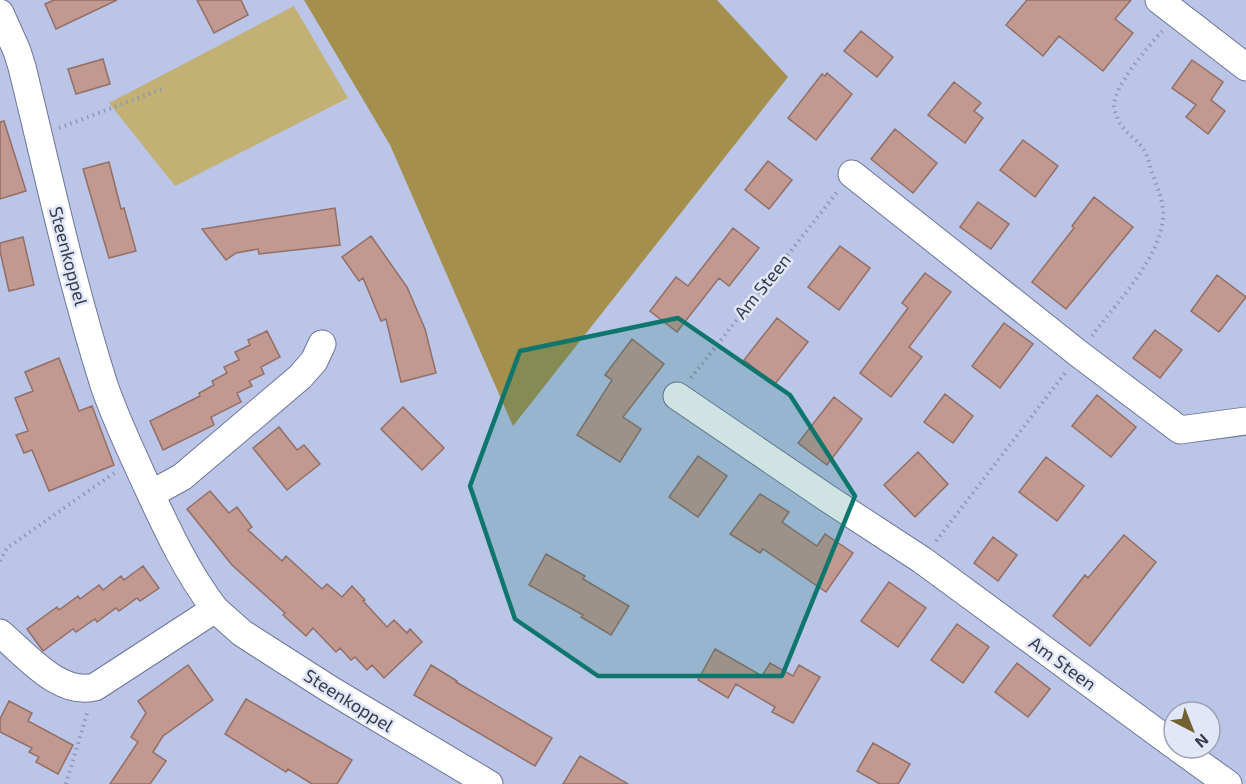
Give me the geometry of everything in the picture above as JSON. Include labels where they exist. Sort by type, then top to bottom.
[{"type":"street","points":[[1175,5],[1246,68]]},
{"type":"street","name":"Steenkoppel","points":[[0,14],[17,51],[73,275],[105,386],[173,543],[196,584],[215,609],[242,633],[331,690],[489,784]]},
{"type":"street","points":[[852,174],[1079,354],[1180,430],[1246,421]]},
{"type":"street","points":[[151,494],[182,477],[300,377],[314,361],[322,344]]},
{"type":"street","name":"Am Steen","points":[[677,396],[922,560],[1162,736]]},
{"type":"street","points":[[0,633],[54,680],[65,686],[85,690],[95,687],[215,609]]},
{"type":"street","points":[[1194,760],[1227,784]]},
{"type":"path","points":[[922,560],[1142,270],[1156,245],[1163,220],[1163,201],[1152,174],[1150,161],[1144,150],[1121,124],[1114,109],[1115,96],[1175,5]]},
{"type":"path","points":[[38,135],[162,88]]},
{"type":"path","name":"Am Steen","points":[[677,396],[852,174]]},
{"type":"path","points":[[0,561],[7,548],[135,458]]},
{"type":"path","points":[[66,784],[95,687]]},
{"type":"highlighted area","points":[[678,318],[790,395],[855,496],[782,676],[598,676],[515,619],[470,486],[520,351]]},
{"type":"shaded area","points":[[304,0],[717,0],[788,77],[513,426],[390,145]]},
{"type":"shaded area","points":[[294,6],[348,98],[175,186],[109,103]]},
{"type":"building","points":[[54,0],[117,0],[56,29],[45,4]]},
{"type":"building","points":[[197,0],[241,0],[248,15],[214,33]]},
{"type":"building","points":[[1027,0],[1131,0],[1115,19],[1133,33],[1103,71],[1059,36],[1043,56],[1006,25]]},
{"type":"building","points":[[861,31],[893,57],[877,77],[844,51]]},
{"type":"building","points":[[103,59],[110,84],[76,94],[68,69]]},
{"type":"building","points":[[1192,60],[1223,82],[1211,100],[1225,111],[1208,134],[1186,117],[1196,105],[1172,88]]},
{"type":"building","points":[[827,73],[852,94],[816,140],[788,118],[822,74],[825,76]]},
{"type":"building","points":[[954,82],[981,103],[974,111],[983,118],[965,143],[928,115]]},
{"type":"building","points":[[4,121],[26,191],[0,199],[0,122]]},
{"type":"building","points":[[895,129],[937,163],[913,193],[871,159]]},
{"type":"building","points":[[1023,140],[1058,166],[1035,197],[1000,170]]},
{"type":"building","points":[[768,161],[792,180],[769,209],[745,190]]},
{"type":"building","points":[[109,162],[121,209],[124,208],[136,251],[109,258],[83,169]]},
{"type":"building","points":[[1094,197],[1133,227],[1066,309],[1032,282],[1074,228],[1072,226]]},
{"type":"building","points":[[978,202],[1009,224],[991,249],[960,227]]},
{"type":"building","points":[[335,208],[340,245],[259,254],[258,249],[236,253],[226,260],[202,229]]},
{"type":"building","points":[[733,228],[759,248],[729,286],[719,278],[677,332],[650,311],[676,277],[688,286]]},
{"type":"building","points":[[371,236],[407,287],[425,329],[436,373],[401,382],[386,319],[381,321],[363,278],[359,281],[342,257]]},
{"type":"building","points":[[23,237],[34,285],[9,291],[0,243]]},
{"type":"building","points":[[840,246],[870,268],[839,310],[808,287]]},
{"type":"building","points":[[925,273],[951,292],[909,347],[922,357],[891,397],[860,373],[908,308],[902,303]]},
{"type":"building","points":[[1217,275],[1246,297],[1219,332],[1191,311]]},
{"type":"building","points":[[777,318],[808,342],[775,384],[744,360]]},
{"type":"building","points":[[1004,323],[1033,344],[1000,388],[972,366]]},
{"type":"building","points":[[1155,330],[1182,350],[1160,378],[1133,358]]},
{"type":"building","points":[[267,331],[280,357],[261,367],[264,374],[249,381],[252,386],[237,393],[241,402],[211,417],[214,425],[163,450],[150,421],[200,396],[199,393],[214,385],[212,381],[227,373],[224,367],[239,360],[235,352],[250,345],[248,340]]},
{"type":"building","points":[[632,339],[664,364],[623,417],[641,429],[620,462],[577,435],[612,380],[605,375]]},
{"type":"building","points":[[59,358],[79,411],[92,406],[114,465],[49,491],[32,450],[24,453],[16,435],[28,431],[15,398],[33,391],[25,372]]},
{"type":"building","points":[[945,394],[973,416],[953,443],[924,422]]},
{"type":"building","points":[[1097,395],[1136,427],[1111,457],[1072,426]]},
{"type":"building","points":[[834,397],[862,419],[827,465],[798,443]]},
{"type":"building","points":[[403,407],[444,448],[422,470],[381,429]]},
{"type":"building","points":[[279,427],[297,450],[304,445],[320,464],[287,490],[253,448]]},
{"type":"building","points":[[918,452],[948,484],[915,517],[884,485]]},
{"type":"building","points":[[698,456],[727,476],[698,517],[669,497]]},
{"type":"building","points":[[1046,457],[1084,486],[1057,521],[1019,492]]},
{"type":"building","points":[[210,491],[229,513],[237,507],[252,527],[248,530],[282,561],[286,556],[322,589],[327,584],[342,597],[352,586],[387,627],[394,620],[407,633],[410,629],[422,642],[384,678],[372,665],[367,670],[355,657],[351,660],[340,648],[336,652],[313,628],[306,636],[283,615],[285,613],[232,565],[187,509]]},
{"type":"building","points":[[760,494],[789,512],[782,522],[817,546],[825,534],[853,553],[826,592],[763,549],[760,553],[730,534]]},
{"type":"building","points":[[1124,535],[1156,562],[1090,646],[1053,616],[1085,575],[1088,578]]},
{"type":"building","points":[[993,537],[1017,555],[998,581],[974,563]]},
{"type":"building","points":[[546,554],[585,576],[583,579],[629,606],[611,635],[581,617],[583,615],[529,585]]},
{"type":"building","points":[[143,566],[159,588],[140,601],[137,598],[119,611],[116,608],[97,622],[95,619],[76,632],[73,629],[43,651],[27,629],[57,607],[59,610],[78,596],[80,599],[99,585],[103,590],[121,576],[124,580]]},
{"type":"building","points":[[889,582],[926,608],[898,647],[861,621]]},
{"type":"building","points":[[957,624],[989,647],[963,683],[931,660]]},
{"type":"building","points":[[715,649],[762,676],[770,663],[793,676],[799,665],[820,677],[793,723],[772,712],[775,707],[736,684],[728,698],[698,680]]},
{"type":"building","points":[[1017,663],[1050,689],[1028,717],[995,692]]},
{"type":"building","points":[[188,665],[213,700],[163,736],[153,752],[166,761],[150,784],[110,784],[138,742],[131,737],[146,713],[138,701]]},
{"type":"building","points":[[431,665],[552,738],[535,766],[414,695]]},
{"type":"building","points":[[246,699],[352,760],[337,784],[312,784],[288,769],[286,772],[225,734]]},
{"type":"building","points":[[9,701],[32,713],[28,721],[73,745],[58,774],[36,762],[39,757],[29,752],[32,748],[0,732],[0,719]]},
{"type":"building","points":[[873,743],[910,764],[898,784],[880,784],[857,771]]},
{"type":"building","points":[[580,756],[628,784],[563,784]]}]
